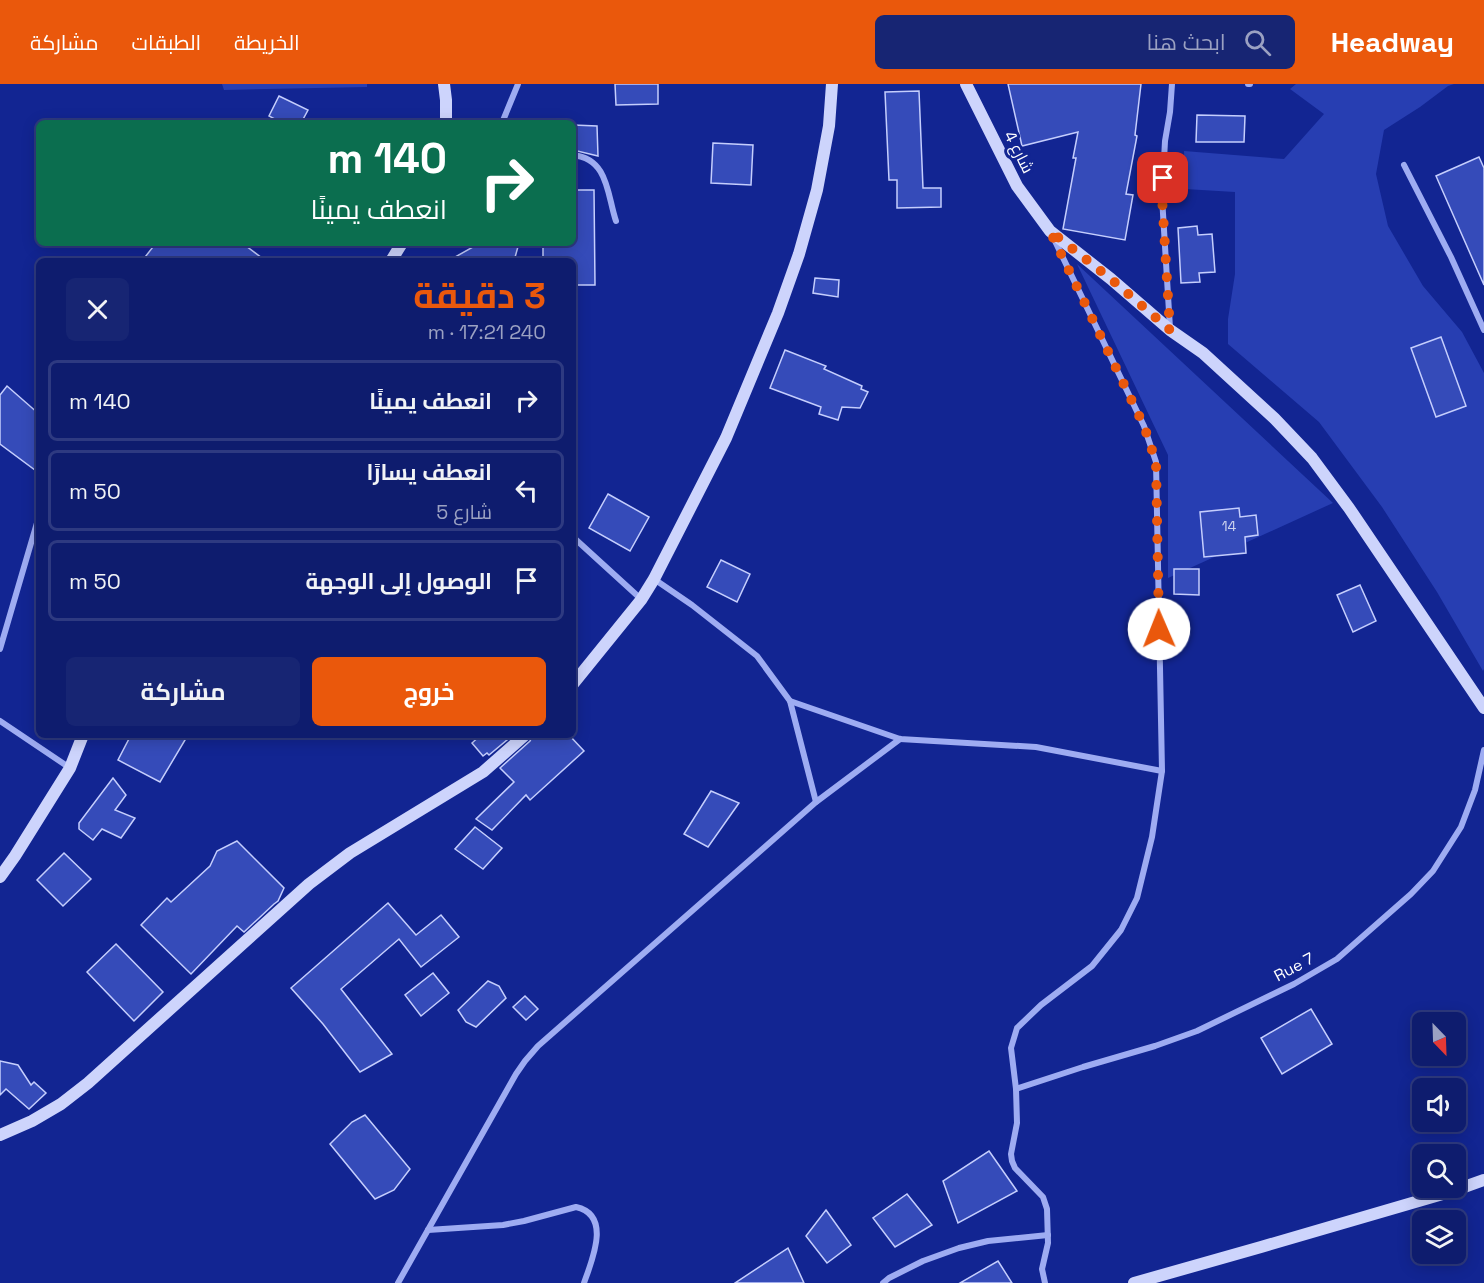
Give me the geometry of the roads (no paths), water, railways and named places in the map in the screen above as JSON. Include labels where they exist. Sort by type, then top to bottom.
[{"type":"street","points":[[444,84],[449,120]]},
{"type":"street","points":[[503,120],[518,84]]},
{"type":"street","points":[[576,680],[641,600],[726,438],[778,313],[799,255],[819,180],[829,126],[832,84]]},
{"type":"street","name":"شارع 4","points":[[966,84],[1017,186],[1050,231],[1170,330],[1203,353],[1274,418],[1312,458],[1349,508],[1484,708]]},
{"type":"street","points":[[1170,330],[1162,197],[1164,141],[1170,112],[1172,84]]},
{"type":"street","points":[[576,155],[583,156],[599,168],[609,192],[616,222]]},
{"type":"street","points":[[1404,165],[1451,257],[1484,330]]},
{"type":"street","points":[[1045,1283],[1041,1269],[1048,1243],[1047,1209],[1043,1197],[1015,1168],[1012,1161],[1011,1154],[1017,1123],[1017,1089],[1011,1048],[1017,1028],[1041,1005],[1092,966],[1121,930],[1137,898],[1152,837],[1162,771],[1156,462],[1144,426],[1050,231]]},
{"type":"street","points":[[0,649],[36,526]]},
{"type":"street","points":[[576,540],[641,600]]},
{"type":"street","points":[[654,579],[692,605],[757,656],[790,701],[816,802]]},
{"type":"street","points":[[790,701],[900,739],[1036,747],[1162,771]]},
{"type":"street","points":[[0,721],[70,768]]},
{"type":"street","points":[[0,877],[70,768],[82,738]]},
{"type":"street","points":[[0,1135],[32,1121],[61,1104],[88,1083],[309,884],[342,859],[483,772],[522,738]]},
{"type":"street","points":[[398,1283],[516,1074],[532,1053],[816,802],[900,739]]},
{"type":"street","name":"Rue 7","points":[[1017,1089],[1197,1031],[1294,984],[1337,959],[1411,894],[1433,871],[1461,827],[1475,790],[1484,750]]},
{"type":"street","points":[[1134,1283],[1397,1208],[1484,1180]]},
{"type":"street","points":[[428,1230],[503,1225],[576,1207],[585,1209],[596,1224],[596,1247],[584,1283]]},
{"type":"street","points":[[883,1283],[923,1261],[959,1248],[988,1241],[1048,1235]]}]
